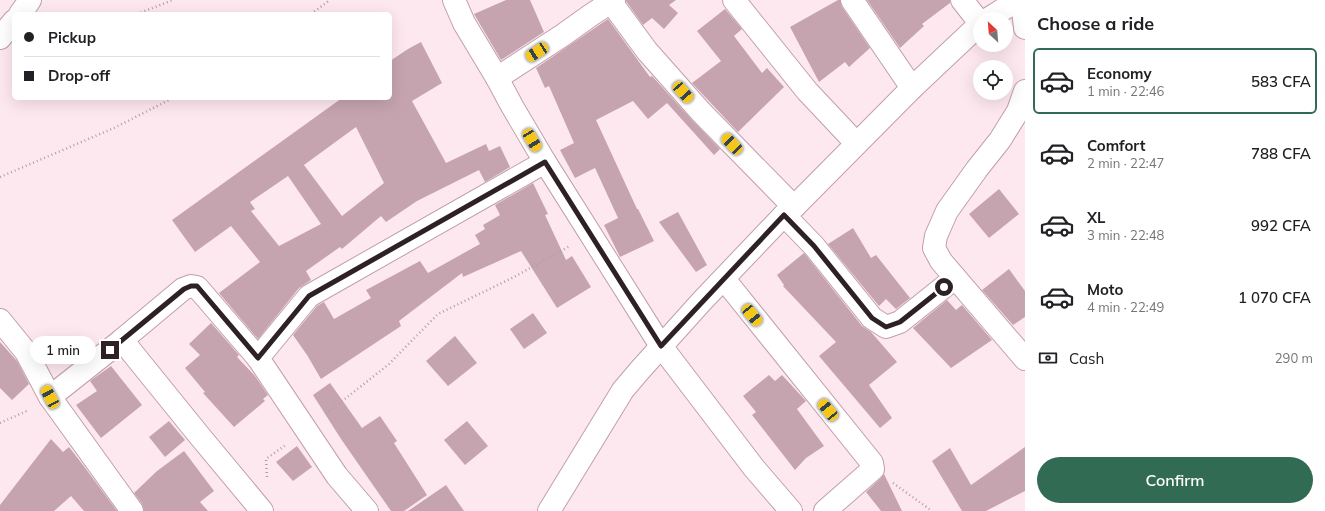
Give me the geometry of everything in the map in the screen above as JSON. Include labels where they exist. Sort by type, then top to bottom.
[{"type":"street","points":[[21,12],[30,0]]},
{"type":"street","points":[[454,0],[464,23],[545,162],[661,346],[754,468],[791,511]]},
{"type":"street","points":[[734,0],[808,90],[856,143]]},
{"type":"street","points":[[852,0],[912,88]]},
{"type":"street","points":[[962,0],[973,14]]},
{"type":"street","points":[[999,12],[1018,0]]},
{"type":"street","points":[[1022,0],[1025,28]]},
{"type":"street","points":[[497,78],[563,36],[613,1],[647,52],[789,211],[814,246],[872,318],[886,327],[900,322],[955,278]]},
{"type":"street","points":[[0,38],[12,23]]},
{"type":"street","points":[[549,511],[624,390],[661,346],[789,211],[856,143],[973,30]]},
{"type":"street","points":[[1025,91],[1018,111],[1000,140],[947,211],[936,236],[934,248],[941,262],[1025,359]]},
{"type":"street","points":[[258,358],[309,296],[545,162]]},
{"type":"street","points":[[724,279],[872,463],[873,469],[825,511]]},
{"type":"street","points":[[50,397],[184,289],[191,286],[197,286],[258,358],[337,476],[367,511]]},
{"type":"street","points":[[0,320],[26,352],[50,397],[132,511]]},
{"type":"street","points":[[122,340],[262,511]]},
{"type":"path","points":[[142,12],[173,0]]},
{"type":"path","points":[[313,12],[330,0]]},
{"type":"path","points":[[0,177],[114,128],[169,100]]},
{"type":"path","points":[[267,481],[266,459],[389,364],[438,314],[591,235]]},
{"type":"path","points":[[0,423],[33,408],[50,397]]},
{"type":"path","points":[[873,469],[932,511]]},
{"type":"building","points":[[506,0],[530,0],[544,32],[501,60],[474,14]]},
{"type":"building","points":[[626,0],[676,0],[669,5],[678,13],[664,29],[652,18],[643,25]]},
{"type":"building","points":[[840,0],[842,7],[870,48],[849,67],[845,62],[819,82],[790,27]]},
{"type":"building","points":[[867,0],[950,0],[950,3],[922,24],[924,26],[900,48]]},
{"type":"building","points":[[725,9],[742,29],[734,36],[762,73],[767,68],[784,87],[738,132],[692,83],[721,61],[697,31]]},
{"type":"building","points":[[608,19],[650,77],[652,76],[720,149],[714,155],[667,103],[648,119],[633,101],[596,120],[637,209],[654,241],[620,257],[604,225],[618,218],[595,168],[575,178],[560,150],[574,143],[549,86],[545,88],[536,68]]},
{"type":"building","points":[[421,42],[442,83],[412,101],[446,163],[486,144],[489,151],[500,146],[510,167],[485,182],[479,170],[417,201],[386,222],[381,216],[342,249],[340,247],[306,271],[311,280],[299,288],[258,339],[219,293],[260,262],[231,226],[195,252],[172,220],[339,100],[392,100],[392,60]],"holes":[[[356,127],[384,183],[342,216],[304,165]],[[288,176],[321,224],[279,246],[251,211],[255,209],[250,202]]]},
{"type":"building","points":[[533,183],[548,214],[545,215],[566,260],[572,256],[591,287],[557,308],[521,251],[463,277],[462,273],[399,321],[401,326],[321,379],[293,335],[317,306],[324,302],[334,319],[371,298],[366,290],[420,261],[428,273],[480,244],[475,235],[485,229],[483,225],[500,215],[495,205]]},
{"type":"building","points":[[999,189],[1019,214],[989,238],[969,214]]},
{"type":"building","points":[[678,212],[707,265],[696,272],[659,222]]},
{"type":"building","points":[[853,228],[871,258],[876,255],[910,298],[896,309],[886,299],[879,306],[828,244]]},
{"type":"building","points":[[804,253],[862,326],[871,332],[897,362],[869,385],[892,418],[880,428],[819,356],[836,342],[783,286],[784,285],[777,275]]},
{"type":"building","points":[[1009,269],[1025,291],[1025,317],[1013,325],[982,290]]},
{"type":"building","points":[[947,300],[956,310],[962,305],[992,340],[951,368],[913,328]]},
{"type":"building","points":[[533,313],[547,333],[524,349],[510,329]]},
{"type":"building","points":[[211,323],[239,355],[237,357],[255,376],[268,395],[263,399],[265,401],[234,427],[203,393],[205,392],[185,368],[200,355],[189,344]]},
{"type":"building","points":[[455,336],[477,363],[448,386],[426,361]]},
{"type":"building","points":[[0,342],[17,361],[29,384],[12,400],[0,388]]},
{"type":"building","points":[[111,366],[142,405],[101,438],[76,405],[97,391],[90,381]]},
{"type":"building","points":[[769,375],[775,381],[782,375],[806,401],[797,409],[824,446],[806,458],[795,470],[752,415],[756,412],[743,396]]},
{"type":"building","points":[[330,383],[362,428],[380,416],[397,441],[394,443],[427,495],[404,511],[391,511],[341,439],[313,395]]},
{"type":"building","points":[[169,421],[185,440],[165,457],[149,437]]},
{"type":"building","points":[[467,421],[488,446],[465,465],[444,440]]},
{"type":"building","points":[[51,439],[63,452],[69,447],[117,511],[84,511],[71,496],[54,511],[0,511],[0,505]]},
{"type":"building","points":[[297,446],[312,467],[293,481],[276,462]]},
{"type":"building","points":[[1025,447],[1025,491],[986,511],[962,511],[932,461],[950,448],[971,485]]},
{"type":"building","points":[[184,451],[214,491],[200,502],[208,511],[144,511],[142,504],[134,493],[157,471]]},
{"type":"building","points":[[884,474],[902,511],[881,511],[866,492]]},
{"type":"building","points":[[446,485],[464,511],[408,511]]},
{"type":"route","points":[[110,350],[184,289],[191,286],[197,286],[258,358],[309,296],[545,162],[661,346],[784,215],[814,246],[872,318],[886,327],[900,322],[944,287]]}]
